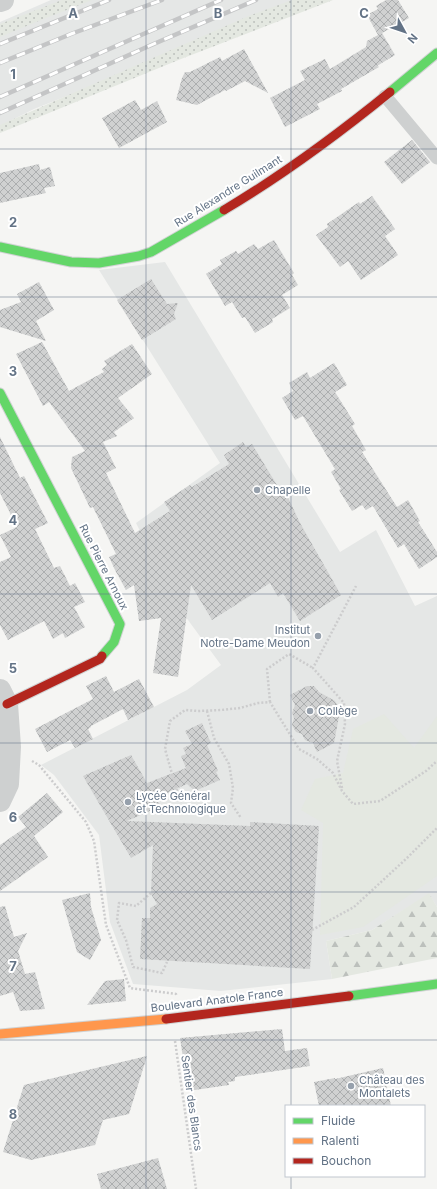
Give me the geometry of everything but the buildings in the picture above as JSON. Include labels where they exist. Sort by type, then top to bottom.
[{"type":"street","name":"Rue Alexandre Guilmant","points":[[0,247],[71,262],[99,263],[145,254],[191,229],[259,188],[325,143],[437,53]]},
{"type":"street","name":"Rue Pierre Arnoux","points":[[0,393],[120,624],[114,642],[100,659],[3,697]]},
{"type":"street","points":[[0,801],[8,784],[10,747],[3,697]]},
{"type":"street","name":"Boulevard Anatole France","points":[[0,1034],[171,1019],[437,984]]},
{"type":"lane","points":[[385,96],[437,158]]},
{"type":"path","points":[[313,668],[356,586]]},
{"type":"path","points":[[342,791],[337,761],[345,724],[344,703],[313,668],[289,654],[267,669],[270,702],[299,749],[317,759],[333,773],[342,791],[353,804],[380,802],[426,771],[437,761]]},
{"type":"path","points":[[182,802],[176,788],[165,749],[170,721],[185,710],[207,711],[240,708],[258,702],[270,702]]},
{"type":"path","points":[[207,711],[214,738],[228,764],[233,788],[231,803],[241,818]]},
{"type":"path","points":[[10,747],[19,755],[39,765],[86,822],[94,841],[106,925],[130,988],[176,994]]},
{"type":"path","points":[[312,930],[354,907],[437,828]]},
{"type":"path","points":[[151,893],[136,906],[119,904],[117,920],[126,940],[133,967],[162,973],[167,962]]},
{"type":"path","name":"Sentier des Blancs","points":[[171,1019],[196,1189]]},
{"type":"shaded area","points":[[51,0],[310,0],[34,109],[0,126],[0,22]]},
{"type":"shaded area","name":"Institut Notre-Dame Meudon","points":[[165,262],[340,552],[376,530],[415,606],[437,596],[437,907],[429,894],[372,930],[326,941],[332,979],[221,991],[133,984],[110,922],[99,835],[54,775],[41,765],[187,690],[221,665],[177,605],[136,523],[220,463],[99,270]]},
{"type":"green space","points":[[62,0],[92,0],[0,37],[0,24]]},
{"type":"green space","points":[[292,0],[333,0],[181,59],[0,133],[0,125],[251,15]]},
{"type":"green space","points":[[384,714],[414,748],[437,716],[437,876],[363,927],[320,935],[323,823],[301,810],[315,779],[343,773],[353,729]]},
{"type":"green space","points":[[429,893],[437,907],[437,958],[332,979],[326,941],[372,930]]},
{"type":"railway","points":[[0,44],[109,0]]},
{"type":"railway","points":[[0,63],[71,34],[162,0]]},
{"type":"railway","points":[[0,97],[221,0]]},
{"type":"railway","points":[[0,113],[256,0]]},
{"type":"traffic: fast","points":[[390,92],[437,53]]},
{"type":"traffic: fast","points":[[0,247],[71,262],[99,263],[139,256],[151,252],[224,210]]},
{"type":"traffic: fast","points":[[0,393],[120,624],[114,642],[102,656]]},
{"type":"traffic: fast","points":[[349,996],[437,984]]},
{"type":"traffic: slow","points":[[0,1034],[166,1019]]},
{"type":"traffic: jam","points":[[224,210],[246,197],[309,154],[390,92]]},
{"type":"traffic: jam","points":[[7,704],[100,659],[102,656]]},
{"type":"traffic: jam","points":[[166,1019],[349,996]]},
{"type":"place","name":"Chapelle","points":[[257,490]]},
{"type":"place","name":"Institut Notre-Dame Meudon","points":[[318,636]]},
{"type":"place","name":"Collège","points":[[310,711]]},
{"type":"place","name":"Lycée Général et Technologique","points":[[128,802]]},
{"type":"place","name":"Château des Montalets","points":[[351,1086]]}]
